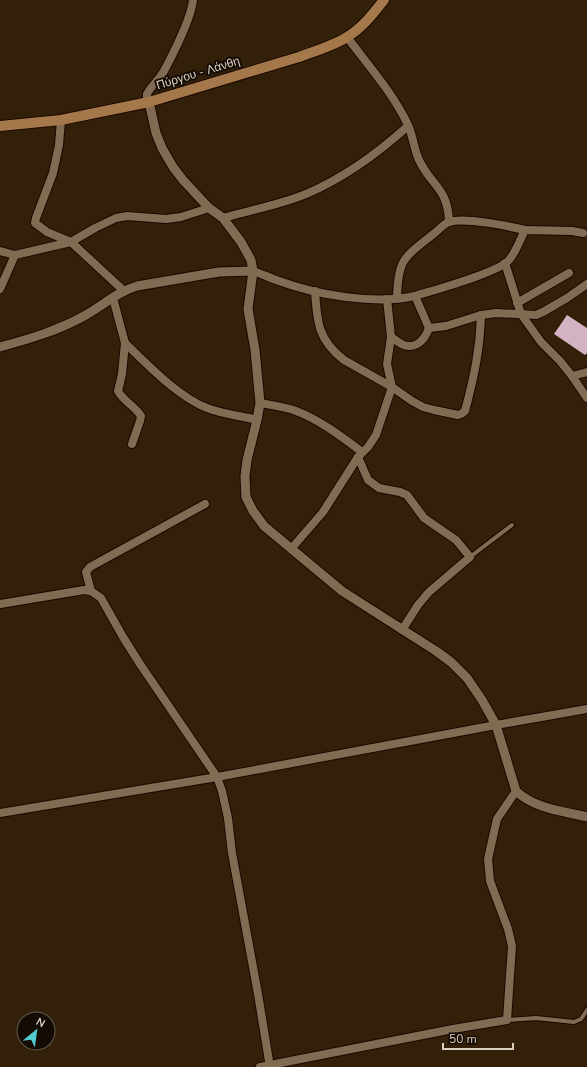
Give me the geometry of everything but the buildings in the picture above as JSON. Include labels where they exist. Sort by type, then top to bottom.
[{"type":"main road","name":"Πύργου - Λάνθη","points":[[0,126],[61,120],[149,102],[299,57],[347,37],[360,28],[384,0]]},
{"type":"street","points":[[193,0],[187,21],[166,68],[147,94],[147,97],[156,133],[166,157],[183,180],[209,208],[223,218],[251,260],[253,272],[248,309],[256,350],[260,403],[258,420],[247,460],[245,476],[246,497],[252,511],[264,526],[342,591],[451,662],[467,678],[482,700],[496,725],[516,791],[522,797],[539,805],[587,816]]},
{"type":"street","points":[[347,37],[388,91],[398,107],[408,126],[420,161],[446,200],[448,206],[448,222]]},
{"type":"street","points":[[61,120],[59,145],[53,173],[35,223],[47,232],[71,242],[124,291]]},
{"type":"street","points":[[223,218],[289,200],[323,186],[378,152],[408,126]]},
{"type":"street","points":[[0,251],[15,255],[71,242],[116,218],[127,216],[174,218],[209,208]]},
{"type":"street","points":[[397,298],[399,274],[404,260],[448,222],[465,221],[492,223],[525,230],[572,231],[583,233]]},
{"type":"street","points":[[0,347],[49,333],[84,316],[124,291],[137,286],[219,272],[253,272],[315,292],[345,296],[402,299],[490,271],[506,263],[512,256],[525,230]]},
{"type":"street","points":[[0,288],[15,255]]},
{"type":"street","points":[[506,263],[520,314],[541,342],[560,361],[572,376],[587,398]]},
{"type":"street","points":[[517,303],[568,273]]},
{"type":"street","points":[[428,328],[446,326],[481,315],[496,313],[536,315],[567,298],[587,284]]},
{"type":"street","points":[[315,292],[317,320],[321,332],[331,348],[344,360],[392,387],[423,407],[458,415],[464,413],[475,372],[480,342],[481,315]]},
{"type":"street","points":[[391,336],[402,344],[410,346],[419,343],[423,339],[428,328],[414,296]]},
{"type":"street","points":[[113,298],[125,343],[122,374],[118,391],[141,416],[132,444]]},
{"type":"street","points":[[291,549],[323,512],[360,454],[368,447],[376,435],[392,387],[387,364],[391,336],[387,299]]},
{"type":"street","points":[[125,343],[172,385],[195,402],[207,408],[258,420]]},
{"type":"street","points":[[572,376],[587,372]]},
{"type":"street","points":[[260,403],[295,411],[318,422],[360,454],[368,480],[371,483],[379,488],[400,492],[407,496],[424,518],[456,540],[470,558],[429,592],[418,605],[402,630]]},
{"type":"street","points":[[91,591],[86,572],[90,567],[205,504]]},
{"type":"street","points":[[0,604],[84,590],[91,591],[101,598],[140,664],[217,777],[228,818],[232,853],[270,1066]]},
{"type":"street","points":[[0,813],[359,752],[587,709]]},
{"type":"street","points":[[260,1067],[507,1020],[512,946],[508,929],[490,881],[488,859],[497,819],[516,791]]},
{"type":"lane","points":[[470,558],[512,525]]},
{"type":"lane","points":[[507,1020],[536,1018],[574,1022],[581,1019],[587,1010]]}]
